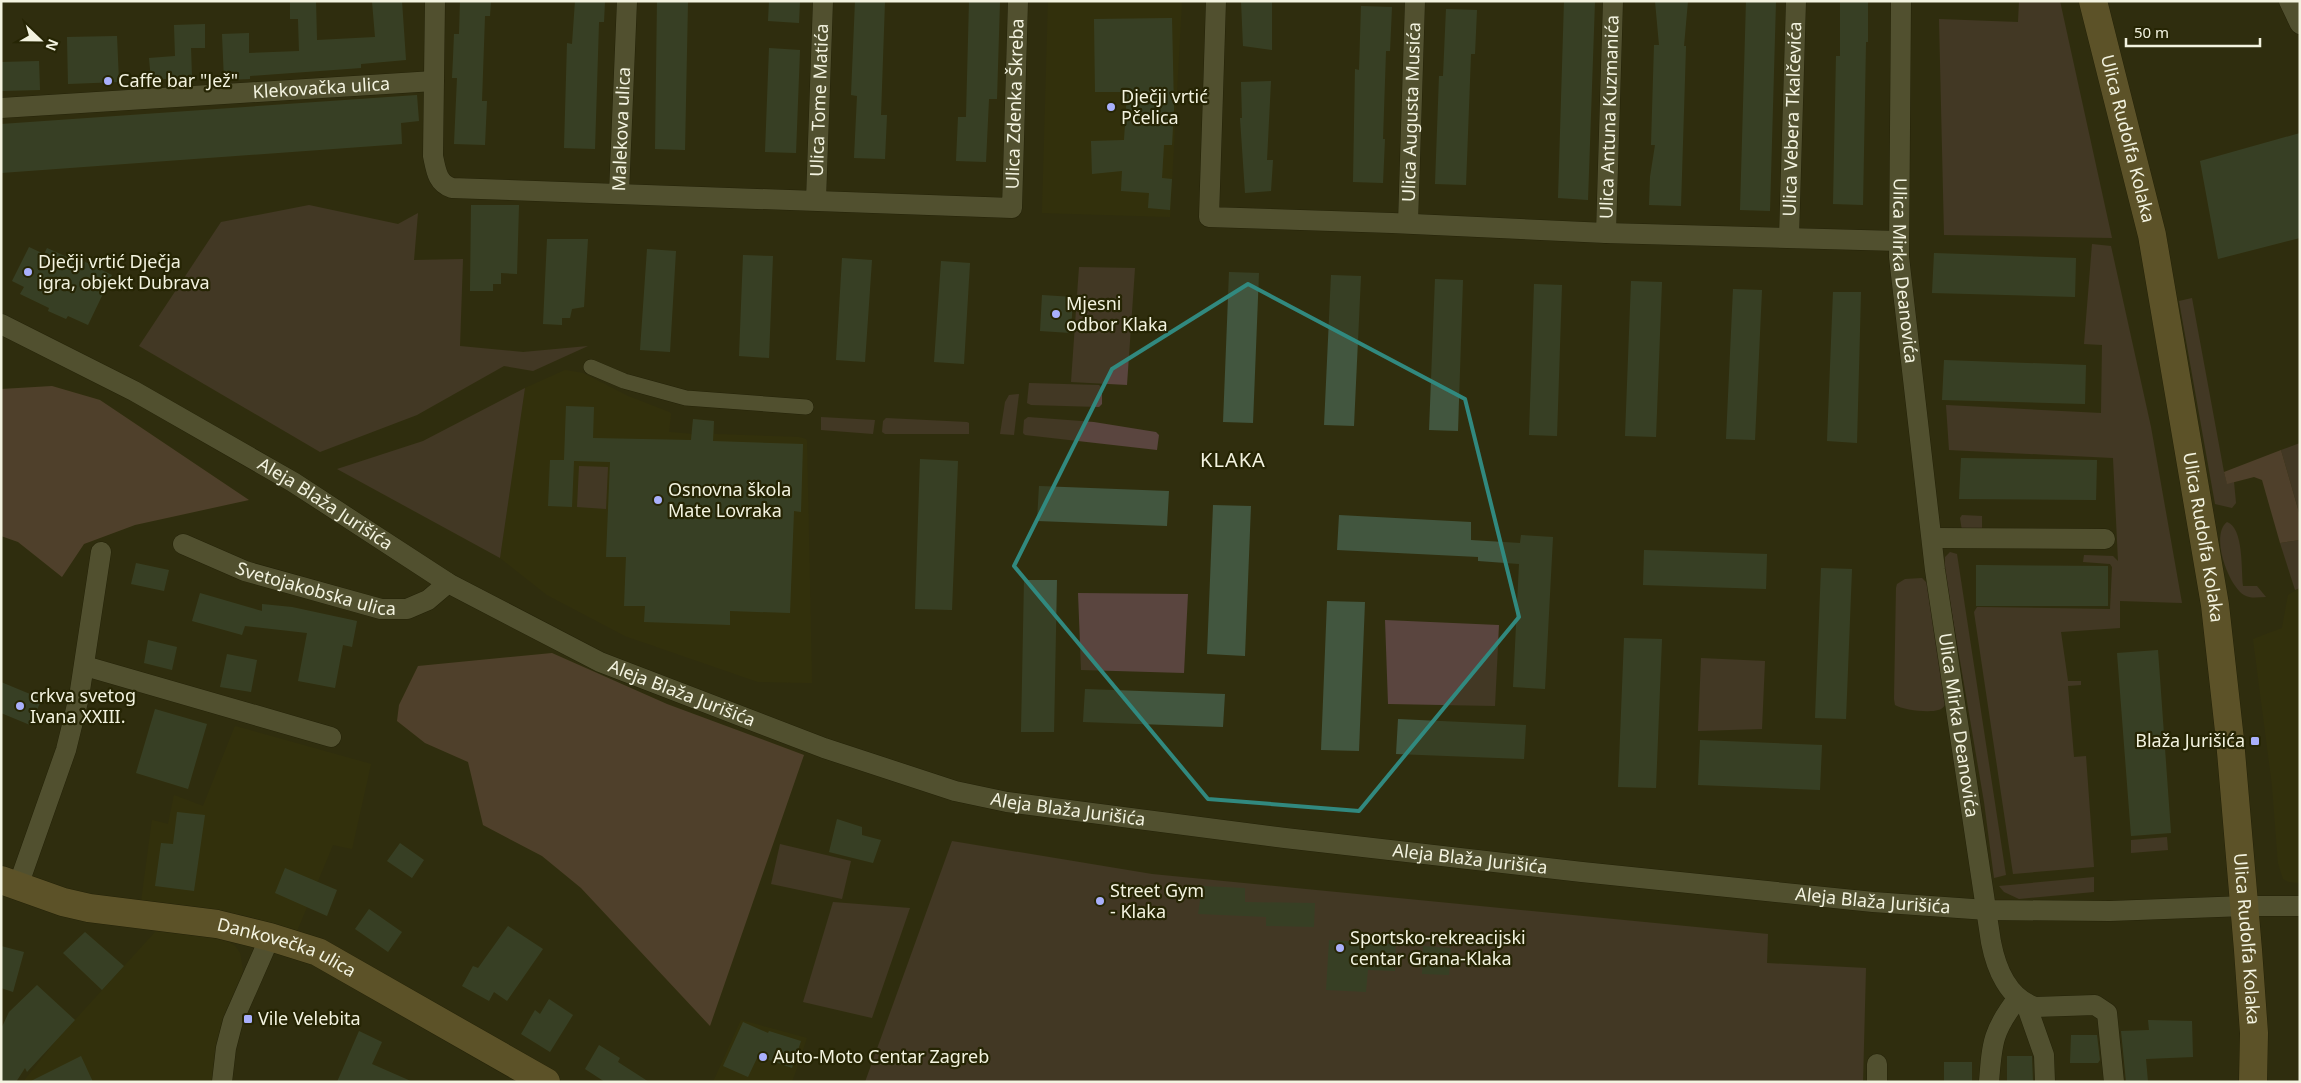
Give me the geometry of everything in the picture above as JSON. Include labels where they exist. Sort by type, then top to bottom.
[{"type":"main road","name":"Ulica Rudolfa Kolaka","points":[[2093,1],[2152,235],[2190,448],[2222,661],[2245,906],[2254,1033],[2254,1082]]},
{"type":"main road","name":"Dankovečka ulica","points":[[9,883],[89,908],[187,919],[270,937],[327,956],[546,1082]]},
{"type":"street","points":[[434,81],[435,1]]},
{"type":"street","name":"Malekova ulica","points":[[434,81],[432,156],[438,177],[444,185],[452,188],[619,193],[627,1]]},
{"type":"street","name":"Ulica Tome Matića","points":[[816,200],[823,1]]},
{"type":"street","name":"Ulica Zdenka Škreba","points":[[816,200],[1012,208],[1018,1]]},
{"type":"street","points":[[1216,1],[1209,217],[1408,223],[1606,233],[1898,241]]},
{"type":"street","name":"Ulica Augusta Musića","points":[[1408,223],[1415,1]]},
{"type":"street","name":"Ulica Antuna Kuzmanića","points":[[1606,233],[1613,1]]},
{"type":"street","name":"Ulica Vebera Tkalčevića","points":[[1789,237],[1796,1]]},
{"type":"street","name":"Ulica Mirka Deanovića","points":[[1901,1],[1898,241],[1935,570],[1994,957],[2005,981],[2022,1001],[2044,1055],[2045,1082]]},
{"type":"street","points":[[2289,1],[2300,24]]},
{"type":"street","name":"Klekovačka ulica","points":[[1,108],[434,81]]},
{"type":"street","points":[[619,193],[816,200]]},
{"type":"street","name":"Aleja Blaža Jurišića","points":[[1,324],[134,391],[260,463],[448,583],[600,662],[824,748],[975,796],[1257,835],[1582,872],[1873,902],[1986,910],[2110,911],[2300,906]]},
{"type":"street","points":[[591,367],[624,381],[686,398],[806,407]]},
{"type":"street","points":[[1932,538],[2105,539]]},
{"type":"street","name":"Svetojakobska ulica","points":[[182,544],[245,571],[381,609],[407,609],[428,600],[448,583]]},
{"type":"street","points":[[9,883],[66,750],[85,666],[101,552]]},
{"type":"street","points":[[85,666],[332,737]]},
{"type":"street","points":[[222,1082],[226,1048],[233,1021],[270,937]]},
{"type":"street","points":[[1989,1082],[1994,1035],[2004,1015],[2022,1001],[2035,1007],[2095,1005],[2107,1013],[2114,1082]]},
{"type":"highlighted area","points":[[1248,284],[1465,399],[1519,617],[1359,811],[1208,799],[1014,566],[1112,369]]},
{"type":"shaded area","name":"Dječji vrtić Pčelica","points":[[1048,1],[1182,1],[1170,217],[1042,213]]},
{"type":"shaded area","points":[[2019,1],[2060,1],[2112,238],[1944,235],[1939,19],[2018,22]]},
{"type":"shaded area","points":[[309,205],[398,224],[418,213],[414,260],[463,259],[460,346],[523,352],[588,346],[533,371],[504,366],[417,415],[320,452],[139,346],[221,222]]},
{"type":"shaded area","points":[[2092,244],[2111,246],[2151,427],[2182,603],[2120,601],[2120,628],[2061,632],[2068,681],[2081,681],[2081,685],[2068,686],[2074,757],[2086,756],[2094,867],[2013,874],[1974,612],[1977,607],[2110,609],[2112,567],[2110,564],[2083,562],[2084,555],[2113,556],[2118,561],[2113,458],[1949,450],[1946,405],[2101,413],[2102,345],[2084,344]]},
{"type":"shaded area","points":[[1079,267],[1135,268],[1127,385],[1071,382]]},
{"type":"shaded area","points":[[2192,298],[2224,472],[2227,483],[2234,482],[2236,503],[2232,508],[2215,504],[2179,301]]},
{"type":"shaded area","name":"Osnovna škola Mate Lovraka","points":[[565,370],[583,373],[628,396],[669,412],[671,414],[669,432],[692,434],[693,419],[714,421],[714,434],[799,437],[806,439],[812,683],[758,682],[625,636],[547,595],[500,558],[525,388]]},
{"type":"shaded area","points":[[1029,383],[1099,385],[1102,388],[1102,404],[1099,407],[1031,405],[1027,403]]},
{"type":"shaded area","points":[[52,386],[100,400],[249,500],[135,525],[84,544],[62,577],[18,542],[1,536],[1,389]]},
{"type":"shaded area","points":[[525,388],[500,558],[337,469],[423,441]]},
{"type":"shaded area","points":[[1019,394],[1014,435],[1000,434],[1005,402],[1009,395]]},
{"type":"shaded area","points":[[821,417],[875,420],[873,434],[821,430]]},
{"type":"shaded area","points":[[1028,417],[1094,422],[1156,432],[1159,435],[1157,450],[1025,435],[1023,433],[1024,420]]},
{"type":"shaded area","points":[[886,418],[967,422],[969,423],[969,434],[885,434],[882,432],[883,421]]},
{"type":"shaded area","points":[[2300,443],[2300,516],[2281,450]]},
{"type":"shaded area","points":[[2281,450],[2300,516],[2300,540],[2280,543],[2262,480],[2254,477],[2227,484],[2224,472]]},
{"type":"shaded area","points":[[579,466],[608,467],[606,509],[577,507]]},
{"type":"shaded area","points":[[1962,515],[1982,516],[1982,531],[1962,531],[1960,518]]},
{"type":"shaded area","points":[[2227,522],[2236,532],[2239,541],[2243,586],[2257,586],[2266,597],[2255,598],[2244,595],[2232,581],[2223,560],[2220,537],[2222,528]]},
{"type":"shaded area","points":[[2300,540],[2300,588],[2295,590],[2280,543]]},
{"type":"shaded area","points":[[1950,552],[1957,554],[2006,875],[1994,878],[1984,802],[1944,566],[1945,557]]},
{"type":"shaded area","points":[[1922,578],[1927,583],[1948,699],[1942,708],[1934,711],[1910,710],[1895,705],[1894,699],[1896,588],[1897,584],[1905,579]]},
{"type":"shaded area","points":[[2300,588],[2300,883],[2289,882],[2283,879],[2278,863],[2272,785],[2253,639],[2282,628],[2288,595]]},
{"type":"shaded area","points":[[1078,593],[1188,594],[1184,673],[1081,670]]},
{"type":"shaded area","points":[[1385,620],[1499,625],[1495,706],[1388,704]]},
{"type":"shaded area","points":[[552,653],[667,704],[804,755],[710,1026],[581,888],[542,856],[483,825],[468,762],[425,743],[397,721],[399,705],[418,666]]},
{"type":"shaded area","points":[[1701,658],[1765,661],[1762,729],[1698,731]]},
{"type":"shaded area","points":[[235,726],[371,764],[352,849],[333,845],[297,931],[243,915],[141,902],[152,820],[168,824],[174,795],[203,806]]},
{"type":"shaded area","points":[[2167,837],[2168,850],[2131,853],[2131,840]]},
{"type":"shaded area","name":"Sportsko-rekreacijski centar Grana-Klaka","points":[[952,841],[1152,874],[1768,934],[1767,963],[1866,968],[1863,1082],[865,1082]]},
{"type":"shaded area","points":[[780,844],[851,861],[842,899],[771,884]]},
{"type":"shaded area","points":[[2094,877],[2094,892],[2019,899],[2004,892],[1999,886]]},
{"type":"shaded area","points":[[833,902],[910,908],[872,1018],[803,1002]]},
{"type":"shaded area","points":[[157,930],[222,938],[235,946],[240,953],[243,971],[213,1082],[23,1082],[54,1043]]},
{"type":"shaded area","name":"Auto-Moto Centar Zagreb","points":[[741,1020],[807,1038],[792,1082],[713,1082]]},
{"type":"building","points":[[290,1],[316,1],[317,40],[375,37],[372,1],[402,1],[406,60],[361,64],[361,68],[250,76],[250,79],[224,80],[222,34],[249,33],[249,53],[299,51],[298,19],[290,19]]},
{"type":"building","points":[[460,1],[491,1],[490,16],[485,16],[482,101],[487,101],[485,145],[454,144],[457,78],[452,78],[454,34],[459,34]]},
{"type":"building","points":[[575,1],[605,1],[604,22],[599,22],[595,149],[564,148],[567,43],[572,44]]},
{"type":"building","points":[[657,1],[688,1],[685,150],[655,149]]},
{"type":"building","points":[[769,1],[800,1],[799,23],[768,21]]},
{"type":"building","points":[[855,1],[885,1],[881,115],[887,115],[885,159],[854,158],[857,96],[851,95]]},
{"type":"building","points":[[969,1],[1000,1],[997,99],[989,99],[986,162],[956,161],[958,117],[966,117]]},
{"type":"building","points":[[1241,1],[1272,1],[1272,50],[1243,46]]},
{"type":"building","points":[[1564,1],[1595,1],[1588,200],[1558,198]]},
{"type":"building","points":[[1655,1],[1688,1],[1684,46],[1686,46],[1681,206],[1649,205],[1650,177],[1655,145],[1651,145],[1654,45],[1659,45]]},
{"type":"building","points":[[1746,1],[1776,1],[1770,211],[1740,210]]},
{"type":"building","points":[[1840,1],[1868,1],[1863,205],[1833,204],[1836,56],[1840,56]]},
{"type":"building","points":[[1361,6],[1392,7],[1390,51],[1386,51],[1383,183],[1353,182],[1355,69],[1359,70]]},
{"type":"building","points":[[1446,9],[1477,10],[1475,54],[1471,54],[1466,185],[1435,184],[1439,76],[1443,76]]},
{"type":"building","points":[[1172,18],[1174,109],[1172,145],[1164,145],[1162,178],[1172,179],[1170,210],[1148,208],[1149,193],[1121,191],[1122,171],[1092,174],[1091,141],[1124,140],[1127,92],[1095,92],[1094,19]]},
{"type":"building","points":[[205,24],[205,48],[191,48],[192,77],[151,80],[149,58],[175,56],[174,25]]},
{"type":"building","points":[[117,36],[119,82],[68,84],[67,37]]},
{"type":"building","points":[[769,48],[800,50],[796,153],[765,152]]},
{"type":"building","points":[[39,61],[40,90],[1,91],[1,62]]},
{"type":"building","points":[[1271,81],[1267,160],[1273,160],[1271,191],[1245,193],[1240,118],[1242,118],[1241,82]]},
{"type":"building","points":[[417,95],[419,121],[401,123],[402,144],[1,173],[1,124]]},
{"type":"building","points":[[2300,133],[2300,238],[2218,259],[2200,161]]},
{"type":"building","points":[[471,205],[519,205],[517,274],[501,273],[501,284],[493,284],[493,291],[470,291]]},
{"type":"building","points":[[547,239],[588,239],[584,307],[572,309],[570,318],[562,318],[562,325],[543,324]]},
{"type":"building","points":[[29,247],[44,254],[47,248],[67,257],[69,254],[112,275],[88,325],[68,316],[66,319],[48,311],[49,308],[20,294],[24,287],[12,281]]},
{"type":"building","points":[[647,249],[676,251],[670,352],[640,350]]},
{"type":"building","points":[[1934,253],[2076,258],[2075,297],[1932,293]]},
{"type":"building","points":[[743,255],[773,256],[769,358],[739,356]]},
{"type":"building","points":[[842,258],[872,260],[865,362],[836,360]]},
{"type":"building","points":[[941,261],[970,263],[964,364],[934,362]]},
{"type":"building","points":[[1229,272],[1259,273],[1253,423],[1223,422]]},
{"type":"building","points":[[1331,275],[1361,276],[1354,426],[1324,425]]},
{"type":"building","points":[[1435,279],[1463,280],[1458,431],[1429,430]]},
{"type":"building","points":[[1631,281],[1662,282],[1656,437],[1625,436]]},
{"type":"building","points":[[1534,284],[1562,285],[1557,436],[1529,435]]},
{"type":"building","points":[[1733,289],[1762,290],[1755,440],[1726,439]]},
{"type":"building","points":[[1833,292],[1861,292],[1857,443],[1827,441]]},
{"type":"building","name":"Mjesni odbor Klaka","points":[[1042,295],[1073,297],[1071,333],[1040,331]]},
{"type":"building","points":[[1944,360],[2086,365],[2085,404],[1942,400]]},
{"type":"building","points":[[566,406],[594,407],[593,438],[691,440],[693,419],[714,421],[713,441],[803,444],[801,512],[794,511],[790,613],[730,611],[730,625],[644,622],[645,606],[624,606],[626,557],[606,557],[610,462],[574,461],[572,507],[548,506],[550,460],[564,460]]},
{"type":"building","points":[[1961,458],[2097,460],[2096,500],[1959,499]]},
{"type":"building","points":[[920,459],[958,461],[952,610],[915,609]]},
{"type":"building","points":[[1039,486],[1169,491],[1167,526],[1037,521]]},
{"type":"building","points":[[1213,505],[1251,506],[1245,656],[1207,654]]},
{"type":"building","points":[[1339,515],[1471,522],[1471,540],[1520,543],[1521,535],[1553,537],[1545,689],[1513,687],[1519,564],[1478,561],[1478,557],[1337,550]]},
{"type":"building","points":[[1644,550],[1767,554],[1766,589],[1643,585]]},
{"type":"building","points":[[136,563],[169,570],[164,591],[131,584]]},
{"type":"building","points":[[1976,565],[2108,566],[2108,606],[1976,606]]},
{"type":"building","points":[[1821,568],[1852,569],[1846,719],[1815,718]]},
{"type":"building","points":[[1024,580],[1057,580],[1054,732],[1021,732]]},
{"type":"building","points":[[200,593],[262,611],[262,604],[292,607],[357,621],[352,647],[343,645],[335,688],[298,681],[307,633],[245,626],[242,635],[192,621]]},
{"type":"building","points":[[1327,601],[1365,602],[1359,751],[1321,750]]},
{"type":"building","points":[[1624,638],[1662,639],[1656,788],[1618,787]]},
{"type":"building","points":[[148,640],[177,647],[172,670],[144,663]]},
{"type":"building","points":[[2158,650],[2171,833],[2131,836],[2117,653]]},
{"type":"building","points":[[227,654],[257,660],[251,692],[220,687]]},
{"type":"building","name":"crkva svetog Ivana XXIII.","points":[[1,682],[42,699],[30,725],[1,713]]},
{"type":"building","points":[[1085,689],[1225,694],[1223,727],[1083,722]]},
{"type":"building","points":[[155,709],[207,724],[188,789],[136,773]]},
{"type":"building","points":[[1398,719],[1526,725],[1524,759],[1396,754]]},
{"type":"building","points":[[1700,740],[1822,745],[1820,790],[1698,785]]},
{"type":"building","points":[[177,812],[205,815],[194,891],[155,886],[161,843],[173,844]]},
{"type":"building","points":[[837,819],[862,827],[862,835],[881,840],[873,863],[829,852]]},
{"type":"building","points":[[400,843],[424,860],[412,878],[387,861]]},
{"type":"building","points":[[285,868],[337,890],[327,916],[275,893]]},
{"type":"building","points":[[1202,886],[1245,888],[1245,902],[1315,903],[1314,927],[1266,926],[1266,917],[1198,914]]},
{"type":"building","points":[[369,909],[402,932],[388,952],[355,929]]},
{"type":"building","points":[[508,926],[543,949],[507,1001],[494,992],[489,1001],[462,986],[473,966],[478,968]]},
{"type":"building","points":[[85,932],[124,966],[102,990],[63,953]]},
{"type":"building","points":[[1329,940],[1396,944],[1395,971],[1368,970],[1366,992],[1326,990]]},
{"type":"building","points":[[1,946],[24,952],[13,992],[1,988]]},
{"type":"building","points":[[1423,946],[1451,948],[1449,975],[1422,974]]},
{"type":"building","points":[[37,985],[75,1020],[27,1072],[25,1068],[16,1082],[1,1082],[1,1029],[9,1012]]},
{"type":"building","points":[[549,999],[573,1015],[550,1052],[521,1034],[535,1010],[540,1014]]},
{"type":"building","points":[[2148,1020],[2192,1021],[2193,1057],[2146,1059],[2148,1082],[2126,1082],[2121,1031],[2149,1030]]},
{"type":"building","points":[[743,1022],[768,1033],[769,1031],[801,1041],[792,1068],[758,1056],[748,1077],[723,1066]]},
{"type":"building","points":[[359,1031],[382,1042],[372,1064],[413,1082],[337,1082]]},
{"type":"building","points":[[2071,1035],[2097,1035],[2100,1060],[2098,1063],[2070,1063]]},
{"type":"building","points":[[599,1045],[620,1058],[618,1062],[649,1082],[605,1082],[585,1069]]},
{"type":"building","points":[[81,1056],[93,1082],[29,1082]]},
{"type":"building","points":[[2007,1056],[2032,1056],[2033,1082],[2007,1082]]},
{"type":"building","points":[[1944,1062],[1972,1062],[1972,1082],[1944,1082]]},
{"type":"place","name":"Caffe bar \"Jež\"","points":[[108,81]]},
{"type":"place","name":"Dječji vrtić Pčelica","points":[[1111,107]]},
{"type":"place","name":"Dječji vrtić Dječja igra, objekt Dubrava","points":[[28,272]]},
{"type":"place","name":"Mjesni odbor Klaka","points":[[1056,314]]},
{"type":"place","name":"Osnovna škola Mate Lovraka","points":[[658,500]]},
{"type":"place","name":"crkva svetog Ivana XXIII.","points":[[20,706]]},
{"type":"place","name":"Blaža Jurišića","points":[[2255,741]]},
{"type":"place","name":"Street Gym - Klaka","points":[[1100,901]]},
{"type":"place","name":"Sportsko-rekreacijski centar Grana-Klaka","points":[[1340,948]]},
{"type":"place","name":"Vile Velebita","points":[[248,1019]]},
{"type":"place","name":"Auto-Moto Centar Zagreb","points":[[763,1057]]},
{"type":"district","name":"KLAKA","points":[[1233,460]]}]
